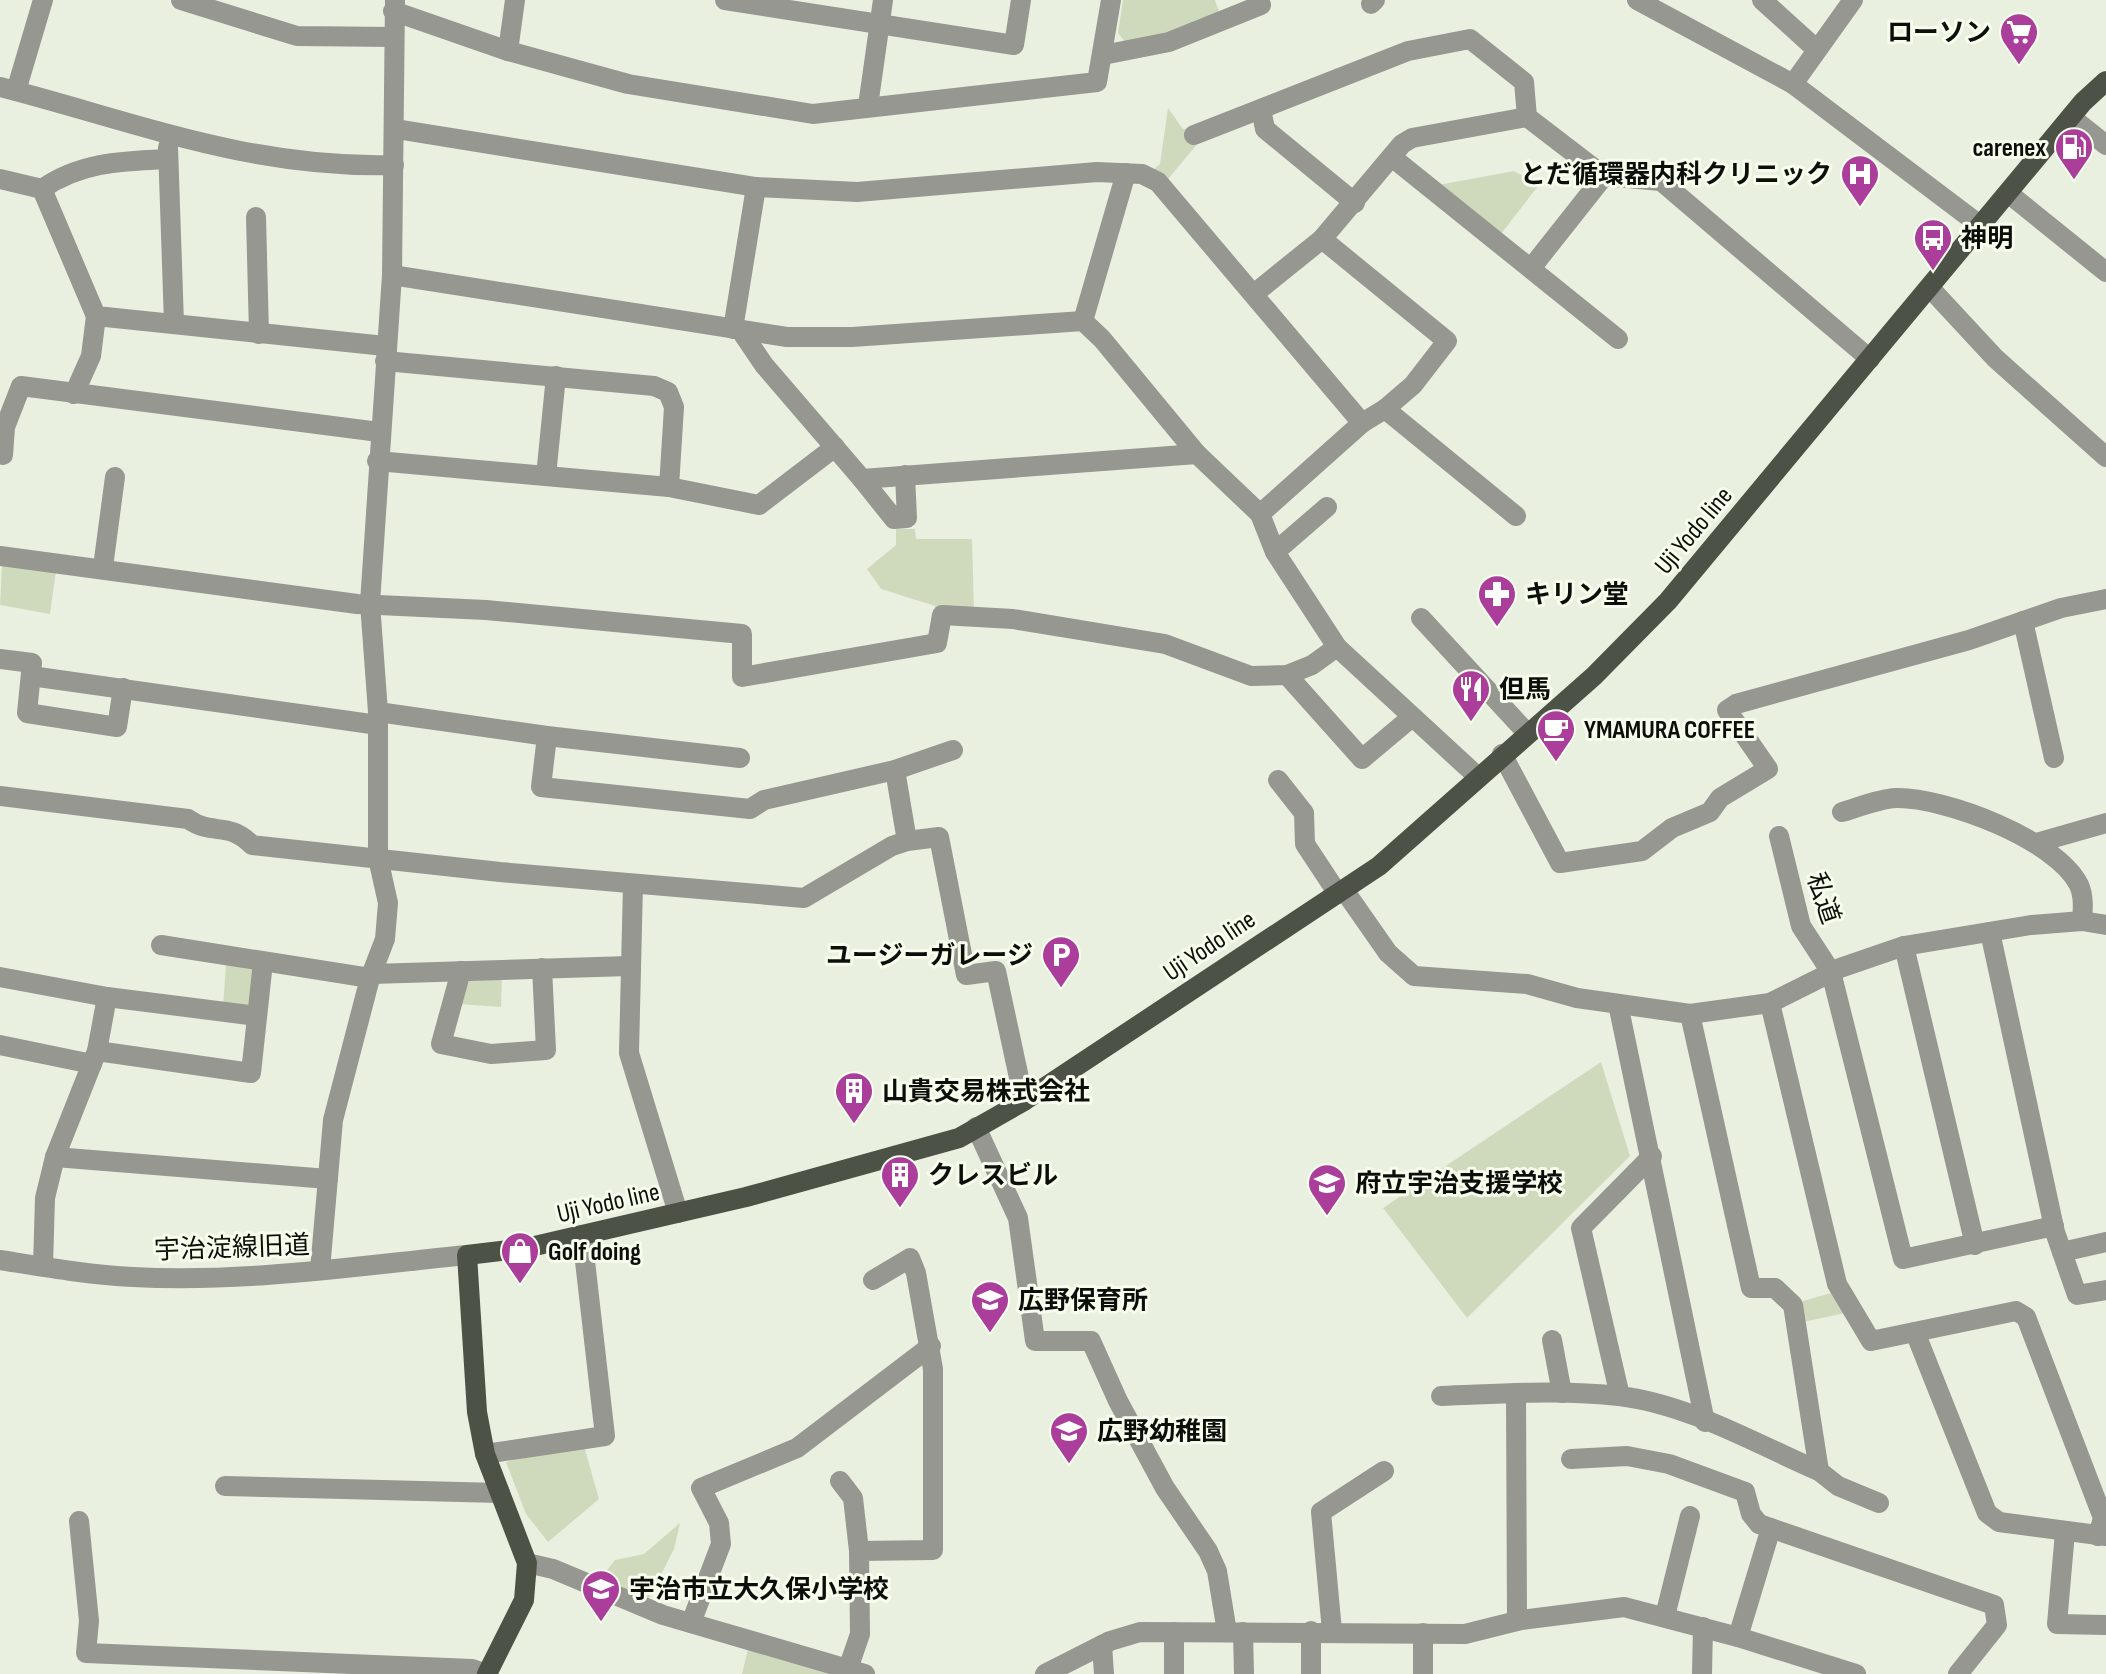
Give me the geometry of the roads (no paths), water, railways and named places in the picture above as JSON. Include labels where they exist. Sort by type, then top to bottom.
[{"type":"main road","name":"Uji Yodo line","points":[[467,1255],[582,1235],[678,1213],[925,1150],[959,1138],[1024,1101],[1379,866],[1502,754],[1594,676],[1668,601],[2071,117],[2106,81]]},
{"type":"main road","points":[[467,1255],[477,1412],[485,1454],[527,1563],[524,1600],[486,1674]]},
{"type":"street","points":[[43,0],[8,89],[263,158],[340,167],[394,165]]},
{"type":"street","points":[[181,0],[218,5],[297,36],[394,37]]},
{"type":"street","points":[[508,51],[515,0]]},
{"type":"street","points":[[725,0],[1014,45],[1021,0]]},
{"type":"street","points":[[868,106],[883,0]]},
{"type":"street","points":[[320,1270],[333,1120],[342,1076],[385,939],[388,903],[378,858],[378,718],[370,603],[377,461],[392,275],[396,129],[394,6],[508,51],[628,84],[813,114],[1097,82],[1111,0]]},
{"type":"street","points":[[1103,55],[1169,42],[1261,5],[1259,0]]},
{"type":"street","points":[[1637,0],[1793,84],[1981,226]]},
{"type":"street","points":[[1762,0],[1815,48]]},
{"type":"street","points":[[1793,84],[1815,48],[1853,0]]},
{"type":"street","points":[[1194,135],[1408,51],[1470,39],[1524,82],[1527,117],[1604,176],[1661,181],[1870,359]]},
{"type":"street","points":[[1261,109],[1265,129],[1355,203]]},
{"type":"street","points":[[1255,293],[1322,239],[1402,144],[1412,138],[1527,117]]},
{"type":"street","points":[[2071,117],[2106,145]]},
{"type":"street","points":[[396,129],[756,187],[857,192],[1097,172],[1142,174],[1158,182],[1362,423]]},
{"type":"street","points":[[169,134],[174,323]]},
{"type":"street","points":[[1393,158],[1618,339]]},
{"type":"street","points":[[0,179],[42,189],[61,175],[93,165],[168,159]]},
{"type":"street","points":[[1083,321],[1126,173]]},
{"type":"street","points":[[1532,267],[1604,176]]},
{"type":"street","points":[[756,187],[737,330],[894,519],[907,518],[905,475]]},
{"type":"street","points":[[42,189],[96,316],[91,356],[74,394]]},
{"type":"street","points":[[2008,193],[2106,272]]},
{"type":"street","points":[[256,217],[259,334]]},
{"type":"street","points":[[1260,514],[1362,423],[1385,409],[1413,385],[1447,341],[1322,239]]},
{"type":"street","points":[[392,275],[787,337],[852,337],[1083,321],[1102,339],[1197,454],[1260,514],[1275,552],[1337,647],[1478,777]]},
{"type":"street","points":[[1930,288],[1995,358],[2106,457]]},
{"type":"street","points":[[96,316],[174,323],[556,376],[654,386],[668,392],[674,407],[669,487]]},
{"type":"street","points":[[546,476],[556,376]]},
{"type":"street","points":[[3,455],[5,427],[21,386],[379,432]]},
{"type":"street","points":[[1385,409],[1516,516]]},
{"type":"street","points":[[377,461],[669,487],[759,505],[835,447]]},
{"type":"street","points":[[862,479],[1197,454]]},
{"type":"street","points":[[103,567],[115,477]]},
{"type":"street","points":[[1275,552],[1327,507]]},
{"type":"street","points":[[0,556],[370,603],[742,634],[742,677],[937,643],[942,615],[1013,619],[1165,644],[1251,676],[1287,675],[1312,665],[1337,647]]},
{"type":"street","points":[[1502,754],[1560,863],[1642,851],[1672,828],[1710,812],[1720,798],[1768,769],[1727,710],[1736,704],[2106,599]]},
{"type":"street","points":[[1421,618],[1527,733]]},
{"type":"street","points":[[2023,621],[2054,758]]},
{"type":"street","points":[[0,659],[32,663],[27,713],[117,727],[123,688]]},
{"type":"street","points":[[1287,675],[1362,759],[1412,717]]},
{"type":"street","points":[[31,676],[740,758]]},
{"type":"street","points":[[547,736],[541,787],[750,809],[764,800],[895,770],[953,750]]},
{"type":"street","points":[[895,770],[907,841]]},
{"type":"street","points":[[1278,780],[1304,813],[1305,844],[1388,953],[1414,976],[1527,984],[1577,998],[1690,1014],[1770,1003],[1831,972],[1904,946],[2082,921],[2106,925]]},
{"type":"street","points":[[0,796],[188,819],[200,827],[238,831],[252,845],[633,884],[804,898],[892,846],[939,837],[966,975],[996,971],[1024,1101]]},
{"type":"street","points":[[1842,812],[1892,798],[1918,799],[1980,818],[2036,843],[2064,866],[2079,885],[2083,903],[2082,921]]},
{"type":"street","points":[[2036,843],[2106,823]]},
{"type":"street","name":"私道","points":[[1779,836],[1801,926],[1831,972],[1903,1259],[1975,1245]]},
{"type":"street","points":[[633,884],[629,1053],[678,1213]]},
{"type":"street","points":[[1990,932],[2062,1252],[2077,1295],[2106,1290]]},
{"type":"street","points":[[161,945],[371,976],[629,966]]},
{"type":"street","points":[[1904,946],[1975,1245],[2054,1226]]},
{"type":"street","points":[[0,1045],[251,1073],[263,962]]},
{"type":"street","points":[[461,971],[441,1044],[491,1054],[546,1050],[542,968]]},
{"type":"street","points":[[0,977],[107,997],[257,1016]]},
{"type":"street","points":[[43,1266],[45,1198],[55,1157],[95,1057],[107,997]]},
{"type":"street","points":[[1770,1003],[1837,1284],[1871,1341],[2016,1311],[2026,1317],[2103,1518],[2102,1536],[1999,1522],[1987,1513],[1915,1332]]},
{"type":"street","points":[[1618,1004],[1705,1422]]},
{"type":"street","points":[[1690,1014],[1751,1288],[1775,1288],[1793,1305],[1819,1471]]},
{"type":"street","points":[[976,1127],[1018,1218],[1035,1341],[1091,1341],[1118,1401],[1165,1488],[1208,1551],[1235,1632],[1244,1674]]},
{"type":"street","points":[[1620,1396],[1581,1228],[1652,1156]]},
{"type":"street","points":[[55,1157],[328,1179]]},
{"type":"street","points":[[485,1454],[605,1436],[582,1235]]},
{"type":"street","points":[[2062,1252],[2106,1242]]},
{"type":"street","name":"宇治淀線旧道","points":[[0,1260],[132,1277],[320,1270],[467,1255]]},
{"type":"street","points":[[859,1551],[933,1550],[931,1346],[910,1258],[873,1280]]},
{"type":"street","points":[[1552,1340],[1562,1393]]},
{"type":"street","points":[[691,1623],[721,1544],[719,1523],[701,1488],[797,1448],[931,1346]]},
{"type":"street","points":[[1441,1396],[1562,1393],[1620,1396],[1662,1406],[1819,1471],[1838,1486],[1879,1503]]},
{"type":"street","points":[[1516,1394],[1517,1621]]},
{"type":"street","points":[[1571,1459],[1627,1456],[1669,1464],[1745,1492],[1751,1514],[1759,1524],[1994,1605],[1997,1625],[1958,1674]]},
{"type":"street","points":[[1332,1631],[1321,1512],[1384,1471]]},
{"type":"street","points":[[527,1563],[553,1569],[691,1623],[856,1672],[860,1634],[859,1551],[853,1498],[840,1481]]},
{"type":"street","points":[[225,1486],[500,1493]]},
{"type":"street","points":[[1665,1616],[1690,1516]]},
{"type":"street","points":[[79,1521],[89,1621],[86,1653],[472,1669],[486,1674]]},
{"type":"street","points":[[1738,1637],[1771,1528]]},
{"type":"street","points":[[2065,1532],[2057,1624],[2106,1625]]},
{"type":"street","points":[[1045,1674],[1102,1645],[1140,1632],[1465,1634],[1517,1621],[1624,1607],[1738,1637],[1856,1674]]},
{"type":"street","points":[[1702,1674],[1703,1627]]},
{"type":"street","points":[[1311,1631],[1311,1674]]},
{"type":"street","points":[[1174,1632],[1174,1674]]},
{"type":"street","points":[[1423,1633],[1423,1674]]},
{"type":"street","points":[[1102,1645],[1104,1674]]},
{"type":"place","name":"ローソン","points":[[2019,66]]},
{"type":"place","name":"carenex","points":[[2074,181]]},
{"type":"place","name":"とだ循環器内科クリニック","points":[[1860,208]]},
{"type":"place","name":"神明","points":[[1933,272]]},
{"type":"place","name":"キリン堂","points":[[1497,628]]},
{"type":"place","name":"但馬","points":[[1471,723]]},
{"type":"place","name":"YMAMURA COFFEE","points":[[1556,763]]},
{"type":"place","name":"ユージーガレージ","points":[[1061,989]]},
{"type":"place","name":"山貴交易株式会社","points":[[854,1125]]},
{"type":"place","name":"クレスビル","points":[[900,1209]]},
{"type":"place","name":"府立宇治支援学校","points":[[1327,1217]]},
{"type":"place","name":"Golf doing","points":[[520,1285]]},
{"type":"place","name":"広野保育所","points":[[990,1334]]},
{"type":"place","name":"広野幼稚園","points":[[1069,1465]]},
{"type":"place","name":"宇治市立大久保小学校","points":[[601,1623]]}]
